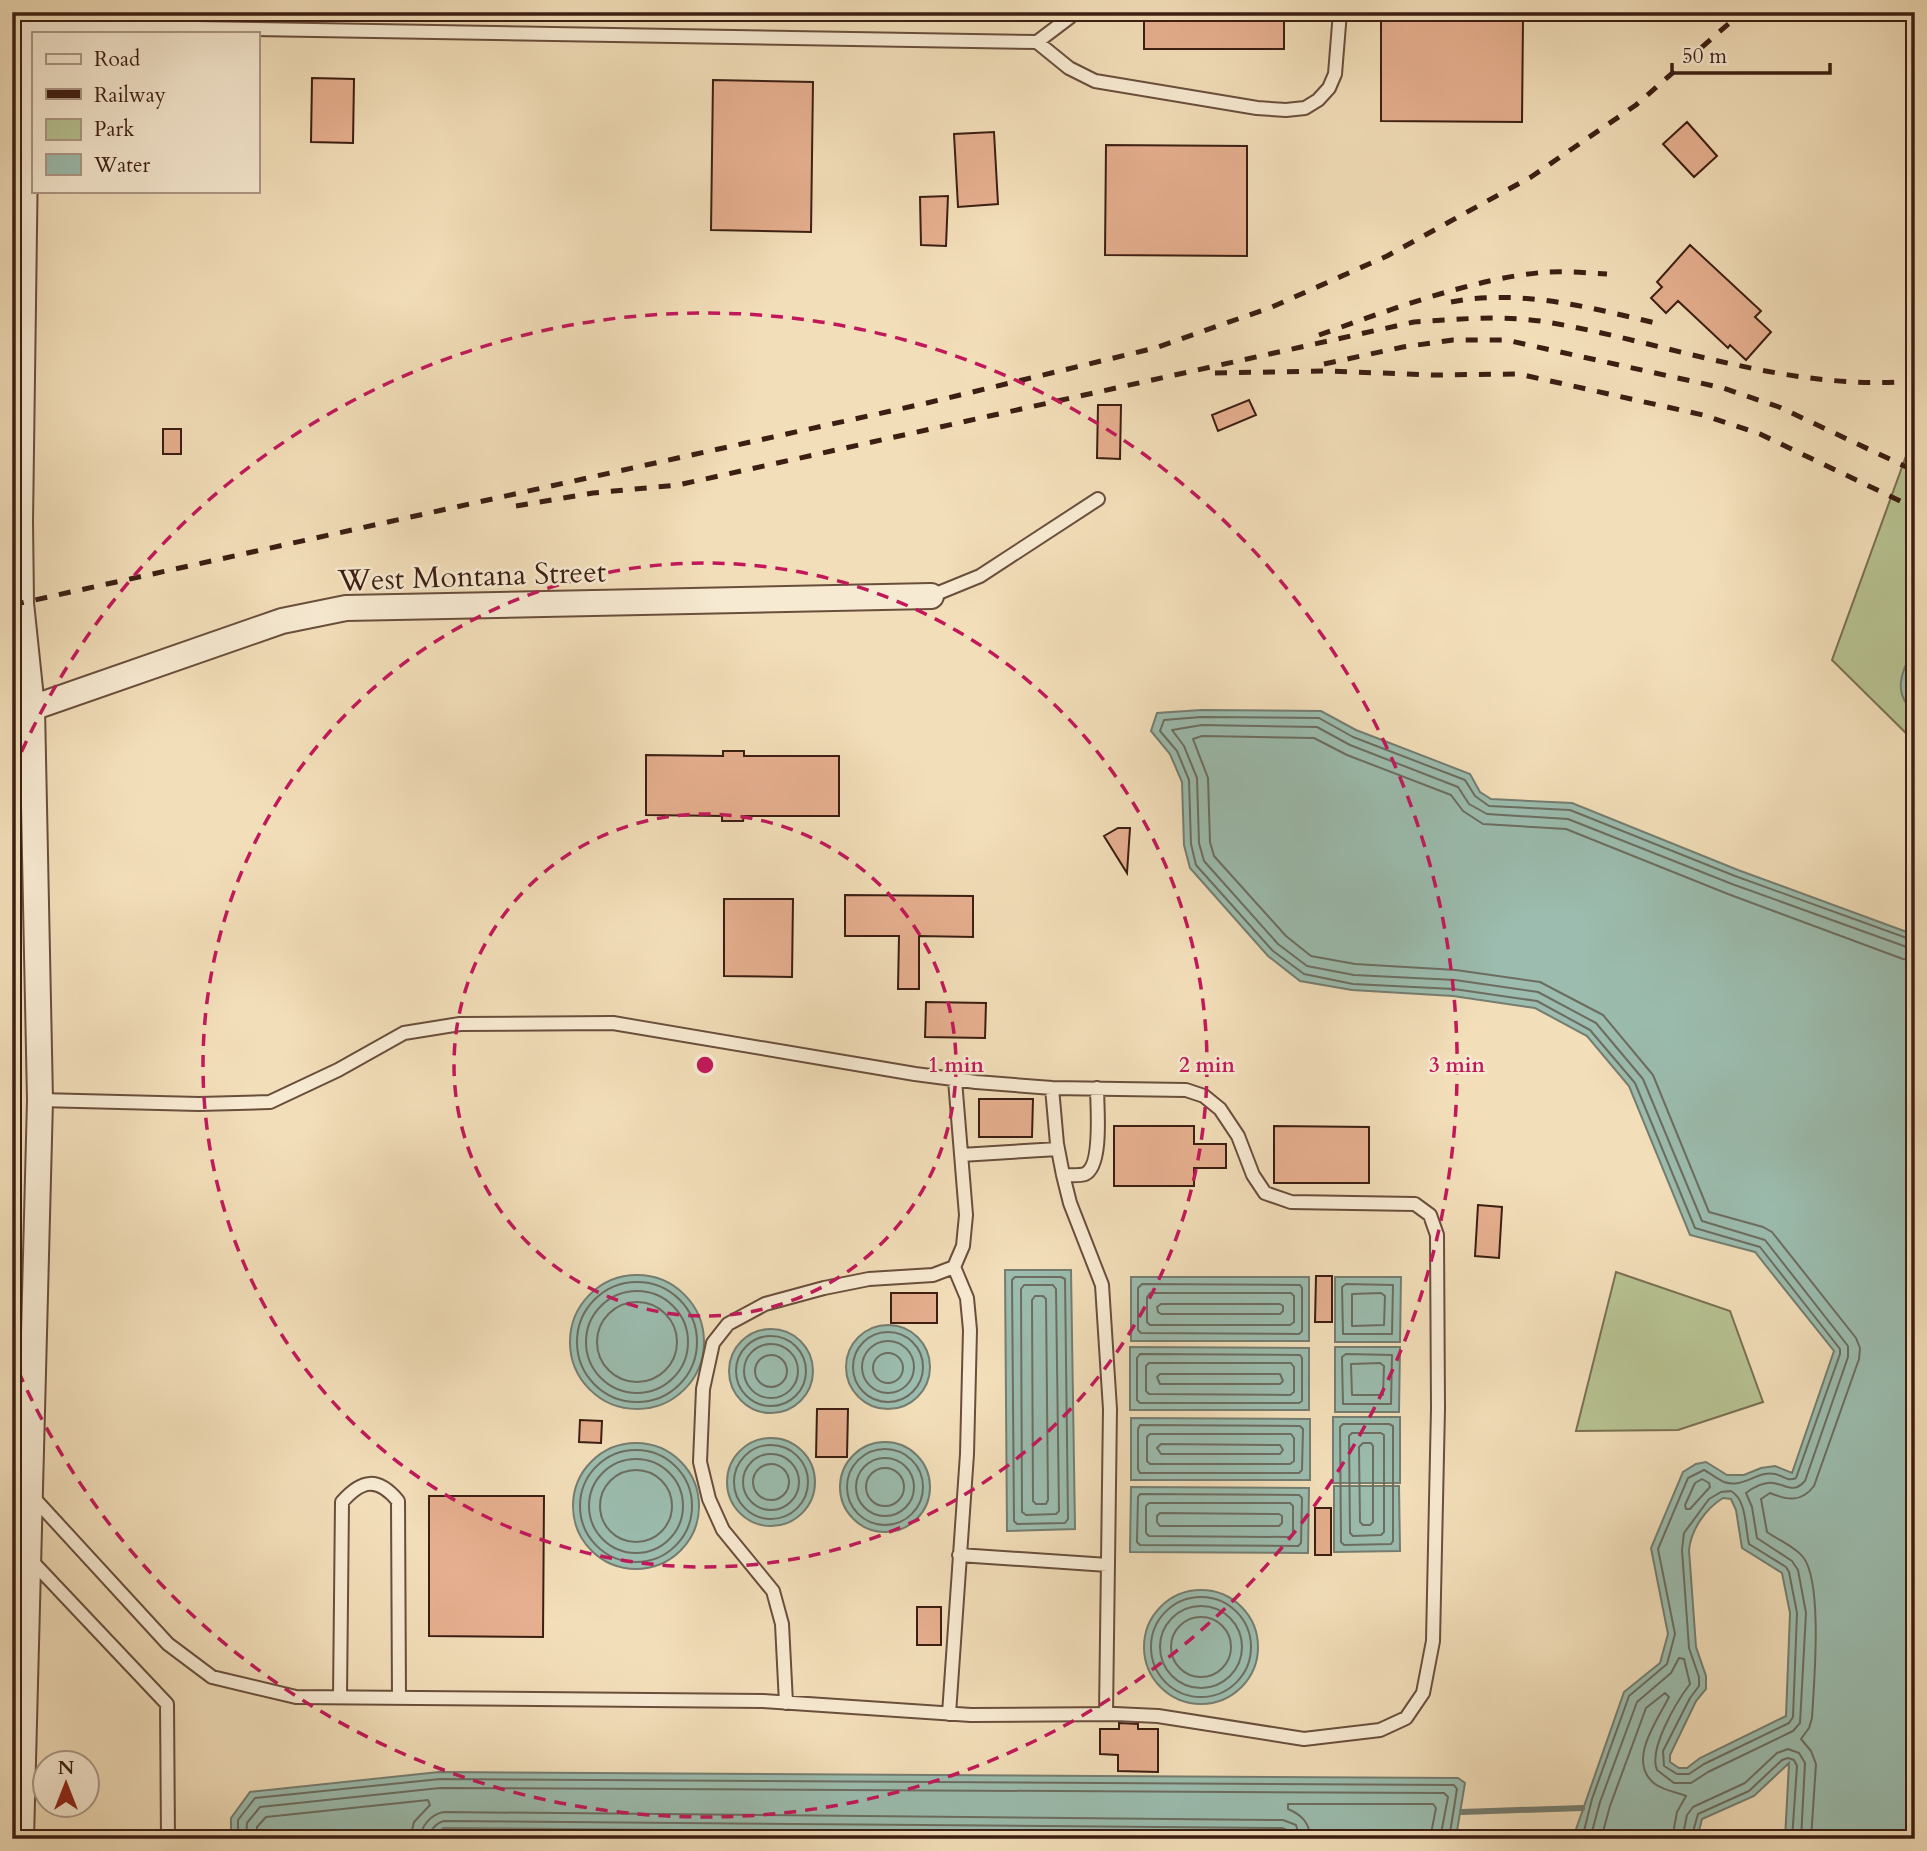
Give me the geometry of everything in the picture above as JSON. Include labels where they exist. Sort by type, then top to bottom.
[{"type":"street","points":[[21,1839],[40,1100],[32,708],[21,603],[22,21]]},
{"type":"street","name":"West Montana Street","points":[[32,708],[282,621],[345,608],[930,596]]},
{"type":"lane","points":[[1037,42],[1073,12]]},
{"type":"lane","points":[[22,21],[1037,42],[1069,68],[1095,81],[1244,106],[1286,110],[1305,108],[1318,100],[1329,88],[1335,74],[1340,12]]},
{"type":"lane","points":[[930,596],[980,576],[1098,499]]},
{"type":"lane","points":[[30,1493],[168,1644],[212,1677],[296,1697],[786,1703],[949,1713],[1106,1713],[1158,1716],[1304,1739],[1380,1730],[1406,1718],[1423,1693],[1433,1642],[1438,1408],[1437,1235],[1430,1215],[1415,1204],[1290,1202],[1265,1194],[1253,1175],[1238,1136],[1220,1109],[1204,1096],[1186,1090],[1162,1088],[1052,1088],[955,1080],[613,1023],[460,1024],[404,1033],[338,1070],[270,1102],[200,1104],[40,1100]]},
{"type":"lane","points":[[786,1703],[782,1624],[773,1591],[723,1530],[709,1499],[701,1462],[703,1389],[713,1343],[727,1324],[765,1304],[869,1279],[933,1275],[954,1267],[963,1246],[966,1215],[955,1080]]},
{"type":"lane","points":[[1052,1088],[1058,1149],[1070,1203],[1102,1285],[1110,1409],[1106,1713]]},
{"type":"lane","points":[[1063,1175],[1084,1174],[1093,1167],[1097,1152],[1097,1088]]},
{"type":"lane","points":[[961,1155],[1058,1149]]},
{"type":"lane","points":[[949,1713],[967,1454],[970,1330],[967,1298],[954,1267]]},
{"type":"lane","points":[[340,1698],[342,1502],[356,1486],[371,1484],[387,1488],[398,1501],[398,1698]]},
{"type":"lane","points":[[960,1555],[1108,1565]]},
{"type":"lane","points":[[28,1558],[167,1704],[168,1839]]},
{"type":"green space","points":[[1906,456],[1915,456],[1915,742],[1832,660]]},
{"type":"green space","points":[[1616,1272],[1730,1311],[1763,1402],[1678,1430],[1576,1431]]},
{"type":"water","points":[[1913,650],[1915,713],[1908,706],[1901,691],[1902,675]]},
{"type":"water","points":[[1201,710],[1321,711],[1356,730],[1470,774],[1480,792],[1491,799],[1572,803],[1738,870],[1915,935],[1915,1839],[1785,1839],[1789,1763],[1754,1796],[1702,1819],[1697,1839],[1575,1839],[1574,1835],[1624,1692],[1660,1663],[1668,1634],[1651,1548],[1683,1472],[1696,1464],[1706,1462],[1727,1475],[1744,1475],[1775,1466],[1792,1473],[1834,1351],[1755,1252],[1690,1235],[1629,1086],[1587,1036],[1535,1008],[1453,996],[1352,990],[1300,981],[1268,956],[1190,868],[1184,845],[1182,782],[1170,754],[1151,731],[1157,713]],"holes":[[[1723,1498],[1731,1499],[1736,1510],[1742,1548],[1782,1573],[1790,1613],[1786,1716],[1700,1758],[1687,1768],[1679,1768],[1670,1762],[1670,1755],[1696,1701],[1706,1689],[1706,1676],[1696,1647],[1690,1542],[1710,1508]]]},
{"type":"water","points":[[1005,1270],[1071,1270],[1075,1529],[1007,1531]]},
{"type":"water","points":[[637,1275],[662,1280],[684,1295],[699,1317],[704,1342],[699,1367],[684,1389],[662,1404],[637,1409],[612,1404],[590,1389],[575,1367],[570,1342],[575,1317],[590,1295],[612,1280]]},
{"type":"water","points":[[1131,1277],[1309,1277],[1309,1341],[1131,1341]]},
{"type":"water","points":[[1335,1277],[1401,1277],[1400,1342],[1335,1342]]},
{"type":"water","points":[[888,1325],[904,1328],[918,1337],[927,1351],[930,1367],[927,1383],[918,1397],[904,1406],[888,1409],[872,1406],[858,1397],[849,1383],[846,1367],[849,1351],[858,1337],[872,1328]]},
{"type":"water","points":[[763,1329],[779,1329],[795,1336],[806,1347],[813,1363],[810,1387],[801,1401],[779,1413],[763,1413],[747,1406],[736,1395],[729,1379],[729,1363],[736,1347],[747,1336]]},
{"type":"water","points":[[1130,1347],[1309,1348],[1309,1410],[1130,1410]]},
{"type":"water","points":[[1335,1347],[1400,1347],[1399,1412],[1335,1412]]},
{"type":"water","points":[[1333,1417],[1400,1417],[1400,1483],[1333,1483]]},
{"type":"water","points":[[1131,1418],[1310,1419],[1310,1480],[1131,1480]]},
{"type":"water","points":[[771,1438],[788,1441],[802,1451],[812,1465],[815,1482],[812,1499],[802,1513],[788,1523],[771,1526],[754,1523],[740,1513],[730,1499],[727,1482],[730,1465],[740,1451],[754,1441]]},
{"type":"water","points":[[885,1442],[902,1445],[917,1455],[927,1470],[930,1487],[927,1504],[917,1519],[902,1529],[885,1532],[868,1529],[853,1519],[843,1504],[840,1487],[843,1470],[853,1455],[868,1445]]},
{"type":"water","points":[[636,1443],[660,1448],[680,1462],[694,1482],[699,1506],[694,1530],[680,1550],[660,1564],[636,1569],[612,1564],[592,1550],[578,1530],[573,1506],[578,1482],[592,1462],[612,1448]]},
{"type":"water","points":[[1334,1486],[1399,1486],[1400,1551],[1334,1552]]},
{"type":"water","points":[[1131,1487],[1309,1488],[1308,1553],[1130,1552]]},
{"type":"water","points":[[1201,1590],[1223,1595],[1241,1607],[1253,1625],[1258,1647],[1253,1669],[1241,1687],[1223,1699],[1201,1704],[1179,1699],[1161,1687],[1149,1669],[1144,1647],[1149,1625],[1161,1607],[1179,1595]]},
{"type":"water","points":[[439,1772],[1458,1778],[1465,1783],[1456,1837],[443,1828],[434,1839],[231,1839],[231,1818],[250,1792]]},
{"type":"building","points":[[1144,12],[1284,12],[1284,49],[1144,49]]},
{"type":"building","points":[[1381,18],[1523,19],[1522,122],[1381,121]]},
{"type":"building","points":[[312,78],[354,79],[353,143],[311,142]]},
{"type":"building","points":[[713,80],[813,82],[811,232],[711,230]]},
{"type":"building","points":[[1687,122],[1717,156],[1694,177],[1663,144]]},
{"type":"building","points":[[994,132],[998,204],[958,207],[954,134]]},
{"type":"building","points":[[1106,145],[1247,146],[1247,256],[1105,255]]},
{"type":"building","points":[[948,196],[946,246],[921,245],[920,197]]},
{"type":"building","points":[[1690,245],[1761,311],[1755,317],[1771,332],[1746,360],[1730,345],[1728,348],[1678,301],[1666,313],[1651,298],[1662,287],[1657,282]]},
{"type":"building","points":[[1249,400],[1256,415],[1218,431],[1212,415]]},
{"type":"building","points":[[1098,405],[1121,405],[1120,459],[1097,458]]},
{"type":"building","points":[[163,429],[181,429],[181,454],[163,454]]},
{"type":"building","points":[[723,751],[744,751],[744,756],[839,756],[839,816],[744,816],[743,821],[722,821],[722,816],[646,815],[646,755],[723,756]]},
{"type":"building","points":[[1118,828],[1130,828],[1127,873],[1104,836]]},
{"type":"building","points":[[845,895],[973,896],[973,937],[919,936],[919,989],[898,989],[899,936],[845,936]]},
{"type":"building","points":[[724,899],[793,899],[792,977],[724,976]]},
{"type":"building","points":[[926,1002],[986,1003],[985,1038],[925,1037]]},
{"type":"building","points":[[979,1099],[1033,1099],[1032,1137],[979,1137]]},
{"type":"building","points":[[1114,1126],[1194,1126],[1194,1144],[1226,1144],[1226,1168],[1194,1168],[1194,1186],[1114,1186]]},
{"type":"building","points":[[1274,1126],[1369,1127],[1369,1183],[1274,1183]]},
{"type":"building","points":[[1478,1205],[1502,1207],[1499,1258],[1475,1256]]},
{"type":"building","points":[[1316,1276],[1332,1276],[1332,1322],[1315,1322]]},
{"type":"building","points":[[891,1293],[937,1293],[937,1323],[891,1323]]},
{"type":"building","points":[[817,1409],[848,1409],[847,1457],[816,1457]]},
{"type":"building","points":[[580,1420],[602,1421],[601,1443],[579,1442]]},
{"type":"building","points":[[429,1496],[544,1496],[543,1637],[429,1636]]},
{"type":"building","points":[[1315,1508],[1331,1508],[1331,1555],[1315,1555]]},
{"type":"building","points":[[917,1607],[941,1607],[941,1645],[917,1645]]},
{"type":"building","points":[[1119,1723],[1138,1724],[1138,1729],[1158,1729],[1158,1772],[1118,1771],[1118,1755],[1100,1754],[1100,1729],[1119,1729]]},
{"type":"waterway","points":[[1462,1812],[1582,1808]]},
{"type":"railway","points":[[12,605],[927,403],[1155,348],[1272,307],[1387,256],[1531,177],[1636,105],[1742,12]]},
{"type":"railway","points":[[1319,335],[1432,296],[1491,281],[1548,272],[1607,274]]},
{"type":"railway","points":[[1451,302],[1478,298],[1532,299],[1585,307],[1664,325]]},
{"type":"railway","points":[[516,506],[593,493],[678,485],[1414,322],[1480,318],[1531,320],[1593,331],[1775,373],[1868,382],[1915,381]]},
{"type":"railway","points":[[1324,364],[1403,347],[1453,340],[1506,340],[1723,388],[1779,407],[1915,471]]},
{"type":"railway","points":[[1215,373],[1326,371],[1434,375],[1519,374],[1703,415],[1760,434],[1915,508]]}]
